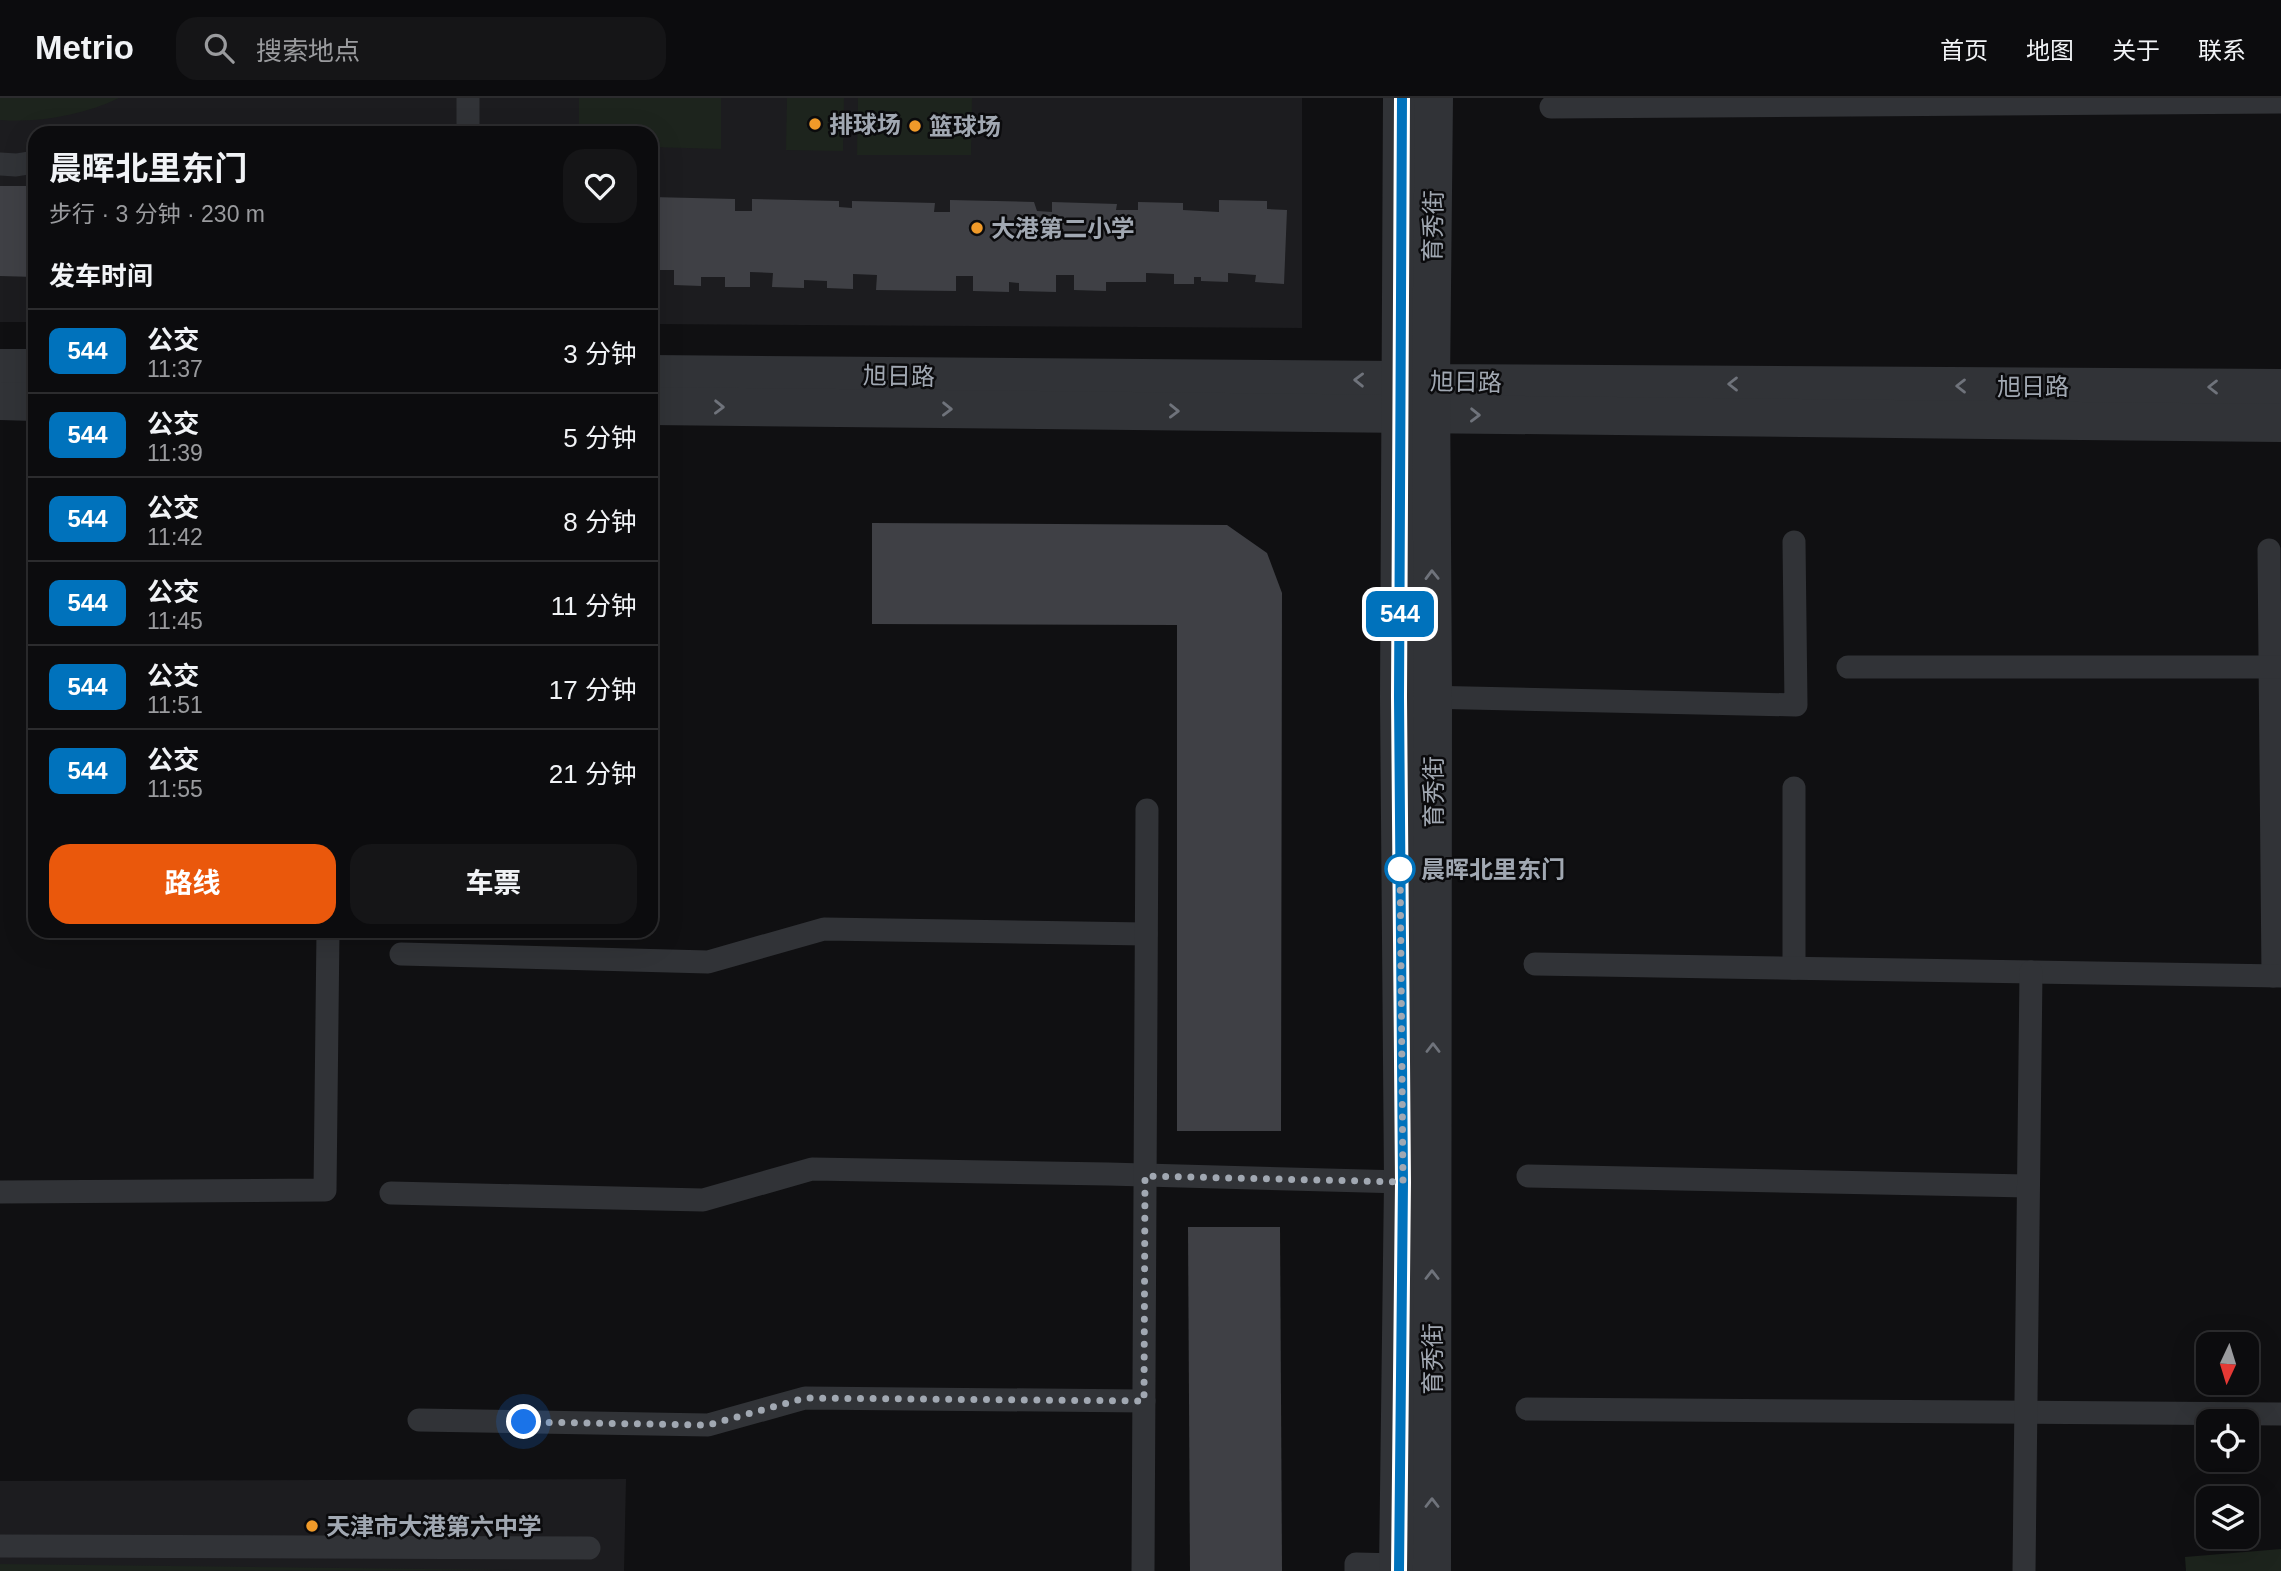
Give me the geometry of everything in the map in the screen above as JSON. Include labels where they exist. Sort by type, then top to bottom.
[{"type":"street","name":"育秀街","points":[[1402,98],[1415,398],[1416,697],[1410,1569]]},
{"type":"street","name":"育秀街","points":[[1415,398],[1434,98]]},
{"type":"street","points":[[0,368],[28,368]]},
{"type":"street","name":"旭日路","points":[[658,374],[2281,422]]},
{"type":"street","name":"旭日路","points":[[658,406],[2281,388]]},
{"type":"street","points":[[0,401],[28,402]]},
{"type":"street","name":"育秀街","points":[[1410,1569],[1403,1182],[1416,697]]},
{"type":"lane","points":[[468,98],[468,126]]},
{"type":"lane","points":[[1551,107],[2281,102]]},
{"type":"lane","points":[[0,164],[28,163]]},
{"type":"lane","points":[[1416,697],[1796,705],[1794,542]]},
{"type":"lane","points":[[1535,964],[2277,976],[2275,667],[2269,550]]},
{"type":"lane","points":[[1848,667],[2275,667]]},
{"type":"lane","points":[[1794,788],[1794,968]]},
{"type":"lane","points":[[1143,1571],[1147,810]]},
{"type":"lane","points":[[401,954],[708,962],[824,929],[1146,934]]},
{"type":"lane","points":[[0,1192],[325,1190],[328,938]]},
{"type":"lane","points":[[2024,1571],[2031,972]]},
{"type":"lane","points":[[391,1193],[704,1200],[812,1169],[1403,1182]]},
{"type":"lane","points":[[1528,1176],[2028,1186]]},
{"type":"lane","points":[[419,1420],[708,1425],[805,1398],[1144,1401]]},
{"type":"lane","points":[[1527,1409],[2281,1414]]},
{"type":"lane","points":[[0,1546],[589,1548]]},
{"type":"lane","points":[[1356,1571],[1356,1563],[1410,1569]]},
{"type":"shaded area","name":"大港第二小学","points":[[0,98],[1302,98],[1302,328],[658,324],[658,126],[28,126],[28,322],[0,322]]},
{"type":"shaded area","points":[[0,98],[119,98],[76,113],[15,121],[0,120]]},
{"type":"shaded area","points":[[579,98],[721,98],[721,149],[658,147],[658,126],[579,126]]},
{"type":"shaded area","name":"排球场","points":[[787,98],[844,98],[843,151],[786,150]]},
{"type":"shaded area","name":"篮球场","points":[[858,98],[972,98],[971,155],[857,155]]},
{"type":"shaded area","name":"天津市大港第六中学","points":[[626,1479],[624,1571],[0,1571],[0,1481]]},
{"type":"shaded area","points":[[2281,1549],[2281,1571],[2186,1571],[2185,1557]]},
{"type":"shaded area","points":[[0,1564],[519,1570],[0,1571]]},
{"type":"building","points":[[0,186],[28,186],[28,277],[0,276]]},
{"type":"building","points":[[658,197],[735,199],[735,211],[752,211],[752,199],[839,201],[839,207],[852,208],[852,201],[935,203],[934,212],[950,212],[950,200],[1034,202],[1037,211],[1052,212],[1052,202],[1117,204],[1116,210],[1138,210],[1138,202],[1183,203],[1183,210],[1219,212],[1219,200],[1267,201],[1267,209],[1287,210],[1284,284],[1255,282],[1256,275],[1228,273],[1228,282],[1201,281],[1201,277],[1194,277],[1194,284],[1174,284],[1174,274],[1146,273],[1146,282],[1106,282],[1106,291],[1074,290],[1074,275],[1056,275],[1056,292],[1019,291],[1019,283],[1009,282],[1009,292],[973,291],[973,276],[956,276],[956,291],[876,290],[877,275],[853,274],[853,289],[827,288],[827,281],[804,280],[804,288],[772,287],[773,273],[750,272],[750,287],[725,287],[725,277],[701,277],[701,286],[674,285],[674,270],[658,270]]},
{"type":"building","points":[[872,523],[1227,525],[1267,553],[1282,593],[1281,1131],[1177,1131],[1177,625],[872,624]]},
{"type":"building","points":[[1188,1227],[1280,1227],[1282,1571],[1190,1571]]},
{"type":"bus line","name":"544","points":[[1399,1571],[1403,1182],[1399,697],[1402,98]]},
{"type":"place","name":"排球场","points":[[815,124]]},
{"type":"place","name":"篮球场","points":[[915,126]]},
{"type":"place","name":"大港第二小学","points":[[977,228]]},
{"type":"place","name":"晨晖北里东门","points":[[1400,869]]},
{"type":"place","name":"天津市大港第六中学","points":[[312,1526]]},
{"type":"route","points":[[524,1422],[708,1425],[805,1398],[1144,1401],[1145,1176],[1403,1182],[1400,859],[1400,869]]}]
